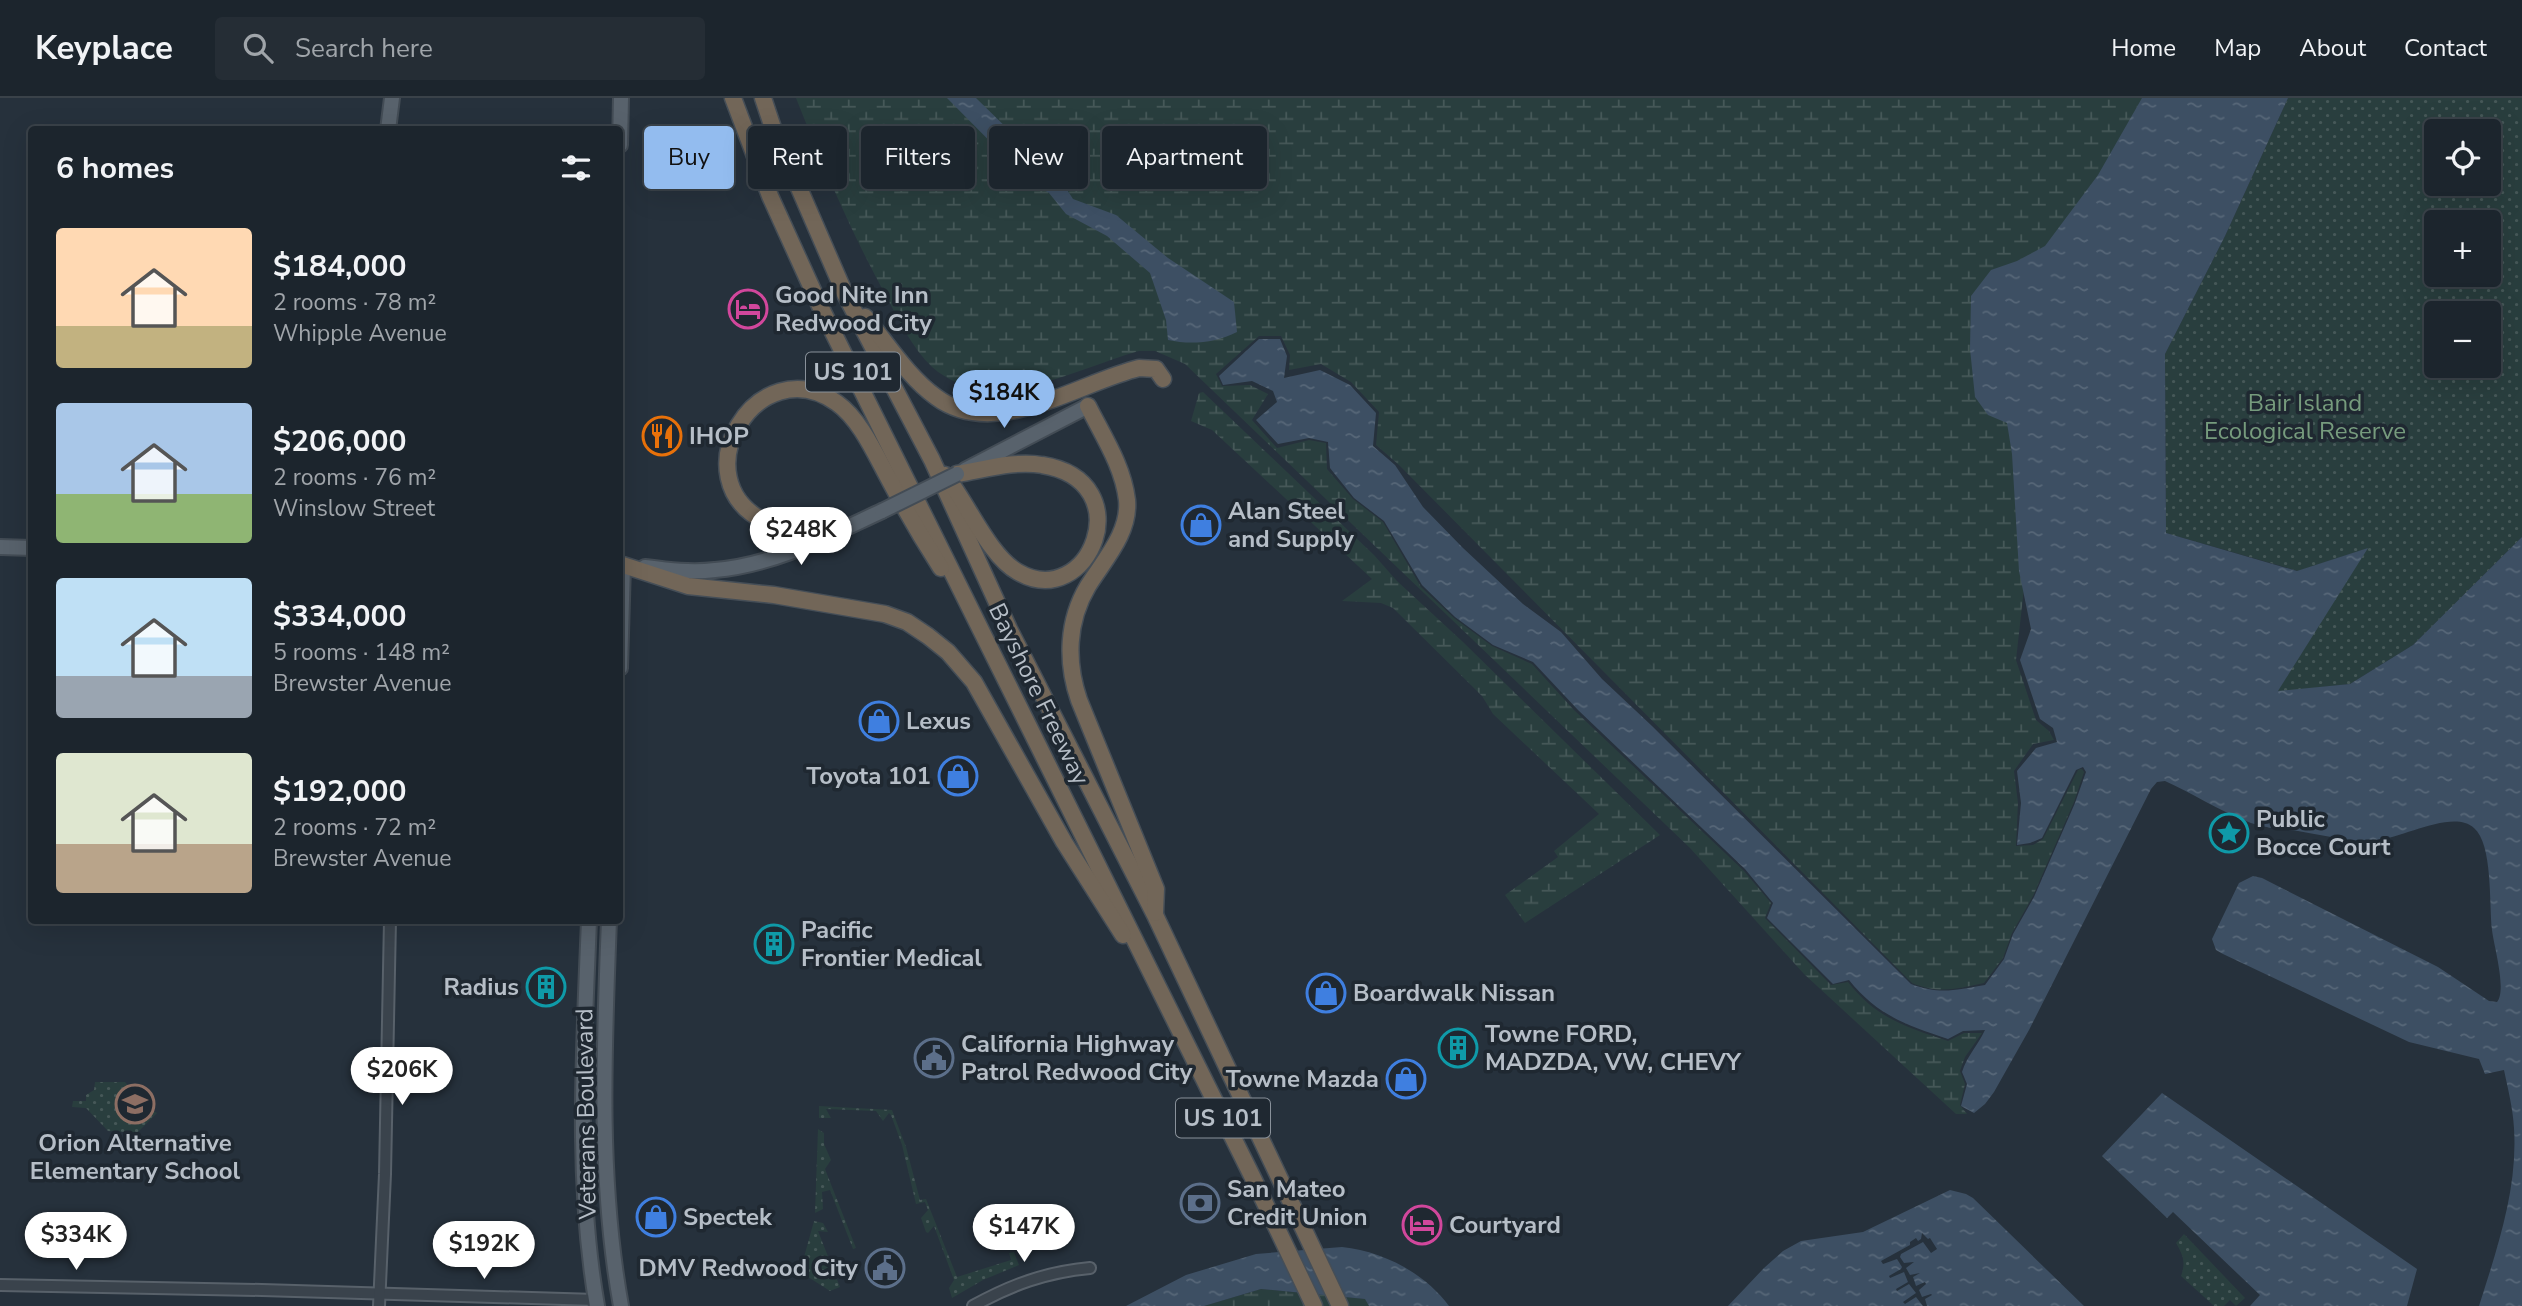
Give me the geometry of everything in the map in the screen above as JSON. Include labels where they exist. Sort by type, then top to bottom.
[{"type":"highway","name":"Bayshore Freeway","points":[[733,98],[770,196],[810,284],[1163,995],[1314,1306]]},
{"type":"highway","name":"Bayshore Freeway","points":[[763,98],[773,128],[845,294],[932,460],[1009,629],[1155,915],[1340,1306]]},
{"type":"highway","points":[[845,294],[927,389],[946,404],[969,413],[997,413],[1023,408],[1139,368],[1156,369],[1163,379]]},
{"type":"highway","points":[[834,534],[769,523],[749,510],[730,481],[727,458],[732,435],[750,408],[768,396],[788,391],[808,391],[828,398],[846,411],[861,430],[921,536],[987,640]]},
{"type":"highway","points":[[1088,406],[1119,468],[1127,512],[1116,544],[1087,588],[1076,612],[1071,636],[1071,674],[1079,700],[1156,889],[1155,915]]},
{"type":"highway","points":[[932,460],[959,492],[995,550],[1018,572],[1037,579],[1056,578],[1081,564],[1093,548],[1099,531],[1098,512],[1090,491],[1073,476],[1053,467],[1027,464],[957,474]]},
{"type":"highway","points":[[623,566],[688,586],[774,595],[885,614],[907,622],[938,643],[974,682],[1076,863],[1163,995]]},
{"type":"main road","points":[[388,126],[392,98]]},
{"type":"main road","points":[[620,126],[621,98]]},
{"type":"main road","points":[[623,565],[668,570],[715,570],[775,557],[834,534],[882,511],[1088,406]]},
{"type":"main road","points":[[0,547],[28,548]]},
{"type":"main road","points":[[588,924],[593,942],[595,983],[598,996],[606,1004]]},
{"type":"main road","name":"Veterans Boulevard","points":[[588,924],[582,1133],[585,1197],[597,1303]]},
{"type":"main road","name":"Veterans Boulevard","points":[[609,924],[606,1004],[607,1182],[621,1306]]},
{"type":"street","points":[[379,1306],[385,1174],[390,924]]},
{"type":"street","points":[[973,1306],[1009,1286],[1031,1278],[1090,1268]]},
{"type":"street","points":[[0,1285],[380,1293],[597,1303]]},
{"type":"green space","points":[[796,98],[2143,98],[2030,534],[2016,660],[2036,720],[2049,731],[2054,740],[2033,744],[2014,771],[2018,803],[2016,846],[2033,845],[2043,839],[2078,770],[2082,769],[2084,772],[2074,802],[2033,896],[2012,933],[2003,958],[1984,983],[1956,989],[1939,989],[1912,983],[1399,465],[1376,445],[1379,412],[1351,382],[1321,364],[1289,370],[1290,355],[1281,336],[1259,336],[1216,374],[1222,386],[1250,385],[1268,394],[1252,420],[1277,448],[1309,440],[1326,443],[1327,469],[1353,499],[1383,522],[1421,587],[1454,618],[1492,646],[1532,664],[1574,710],[1744,871],[1771,903],[1765,918],[1831,985],[1848,982],[1881,1013],[1905,1026],[1948,1041],[1964,1033],[1982,1033],[1965,1057],[1960,1071],[1965,1084],[1960,1105],[1967,1114],[1956,1114],[1804,974],[1690,848],[1185,364],[1155,351],[1139,351],[1042,383],[1003,390],[985,390],[964,385],[932,367],[906,333],[873,272],[834,189],[847,189],[847,126],[808,126]]},
{"type":"green space","name":"Bair Island Ecological Reserve","points":[[2288,98],[2522,98],[2522,537],[2413,645],[2350,684],[2277,692],[2366,549],[2298,571],[2166,533],[2165,354],[2225,236]]},
{"type":"green space","points":[[1203,392],[1660,835],[1525,923],[1505,895],[1558,857],[1554,851],[1599,814],[1493,714],[1482,696],[1393,608],[1381,603],[1342,601],[1372,579],[1212,430],[1191,421],[1199,393]]},
{"type":"green space","points":[[95,1082],[125,1082],[147,1108],[157,1113],[135,1135],[143,1144],[126,1144],[125,1132],[108,1131],[86,1108],[72,1107],[73,1101],[86,1101],[86,1095],[94,1090]]},
{"type":"green space","points":[[819,1106],[892,1110],[906,1147],[920,1200],[926,1199],[957,1277],[1011,1260],[1009,1253],[1014,1252],[1019,1265],[983,1280],[952,1298],[949,1288],[954,1280],[934,1226],[926,1232],[921,1218],[928,1210],[925,1202],[916,1204],[902,1145],[891,1115],[889,1113],[883,1121],[876,1111],[826,1109],[831,1118],[819,1118]]},
{"type":"green space","points":[[818,1129],[824,1133],[824,1144],[831,1160],[825,1169],[856,1248],[853,1249],[830,1190],[822,1192],[823,1209],[815,1213]]},
{"type":"green space","points":[[814,1221],[823,1223],[828,1232],[818,1231],[840,1287],[830,1291],[805,1275],[801,1268]]},
{"type":"green space","points":[[2184,1234],[2245,1298],[2236,1306],[2230,1300],[2224,1306],[2214,1306],[2181,1276],[2183,1259],[2176,1243]]},
{"type":"green space","points":[[1261,1289],[1366,1299],[1369,1306],[1204,1306]]},
{"type":"water","points":[[947,98],[976,98],[1005,126],[989,126],[989,141]]},
{"type":"water","points":[[2142,98],[2288,98],[2225,236],[2165,354],[2166,533],[2297,571],[2368,548],[2278,691],[2350,684],[2413,645],[2522,537],[2522,1306],[2479,1306],[2505,1218],[2513,1174],[2513,1121],[2504,1070],[2485,1074],[2479,1059],[2409,1042],[2223,954],[2216,950],[2212,939],[2239,883],[2253,876],[2262,878],[2438,967],[2489,1001],[2497,1002],[2501,988],[2492,930],[2489,875],[2484,847],[2474,828],[2465,823],[2454,822],[2427,826],[2377,840],[2337,838],[2252,823],[2165,781],[2157,782],[2151,789],[2029,1030],[1994,1092],[1974,1113],[1961,1106],[1967,1084],[1962,1072],[1985,1030],[1963,1031],[1948,1039],[1893,1017],[1870,1002],[1849,980],[1833,984],[1767,918],[1773,903],[1745,869],[1578,710],[1533,662],[1493,645],[1455,617],[1422,585],[1384,521],[1354,498],[1330,468],[1328,442],[1309,438],[1278,444],[1256,420],[1277,402],[1273,391],[1252,381],[1223,385],[1219,376],[1259,339],[1280,339],[1287,356],[1284,378],[1320,370],[1350,385],[1376,413],[1373,446],[1395,465],[1423,507],[1523,604],[1561,632],[1602,679],[1911,984],[1939,990],[1985,985],[2004,959],[2013,934],[2034,897],[2086,772],[2083,767],[2076,770],[2042,838],[2017,845],[2021,803],[2017,771],[2036,748],[2057,742],[2053,728],[2040,719],[2020,660],[2031,629],[2019,571],[2012,454],[2007,423],[1988,415],[1975,397],[1970,349],[1971,296],[1991,270],[2017,261],[2045,246],[2098,175]]},
{"type":"water","points":[[1042,189],[1067,189],[1073,199],[1116,215],[1168,258],[1234,302],[1237,332],[1203,342],[1168,340],[1166,320],[1150,273],[1107,236],[1066,214]]},
{"type":"water","points":[[2162,1093],[2417,1269],[2407,1306],[2250,1306],[2260,1295],[2173,1212],[2167,1218],[2102,1156]]},
{"type":"water","points":[[1950,1190],[1973,1198],[2084,1306],[1728,1306],[1783,1251],[1801,1241],[1863,1232]]},
{"type":"water","points":[[1342,1247],[1372,1253],[1402,1266],[1428,1283],[1449,1306],[1369,1306],[1365,1299],[1261,1289],[1204,1306],[1126,1306],[1186,1275],[1256,1254]]},
{"type":"pier","points":[[1922,1233],[1930,1238],[1937,1249],[1931,1253],[1923,1242],[1900,1257],[1904,1263],[1914,1262],[1906,1268],[1910,1275],[1920,1273],[1913,1277],[1916,1286],[1925,1282],[1919,1290],[1922,1297],[1932,1295],[1925,1299],[1927,1306],[1923,1306],[1916,1297],[1905,1304],[1903,1302],[1916,1293],[1909,1284],[1897,1291],[1896,1289],[1908,1282],[1904,1272],[1890,1278],[1889,1276],[1902,1267],[1897,1259],[1883,1264],[1881,1261],[1910,1245],[1916,1238],[1918,1241],[1921,1239]]},
{"type":"place","name":"Good Nite Inn Redwood City","points":[[748,309]]},
{"type":"place","name":"IHOP","points":[[662,436]]},
{"type":"place","name":"Alan Steel and Supply","points":[[1201,525]]},
{"type":"place","name":"Lexus","points":[[879,721]]},
{"type":"place","name":"Toyota 101","points":[[958,776]]},
{"type":"place","name":"Public Bocce Court","points":[[2229,833]]},
{"type":"place","name":"Pacific Frontier Medical","points":[[774,944]]},
{"type":"place","name":"Radius","points":[[546,987]]},
{"type":"place","name":"Boardwalk Nissan","points":[[1326,993]]},
{"type":"place","name":"Towne FORD, MADZDA, VW, CHEVY","points":[[1458,1048]]},
{"type":"place","name":"California Highway Patrol Redwood City","points":[[934,1058]]},
{"type":"place","name":"Towne Mazda","points":[[1406,1079]]},
{"type":"place","name":"Orion Alternative Elementary School","points":[[135,1104]]},
{"type":"place","name":"San Mateo Credit Union","points":[[1200,1203]]},
{"type":"place","name":"Spectek","points":[[656,1217]]},
{"type":"place","name":"Courtyard","points":[[1422,1225]]},
{"type":"place","name":"DMV Redwood City","points":[[885,1268]]}]
